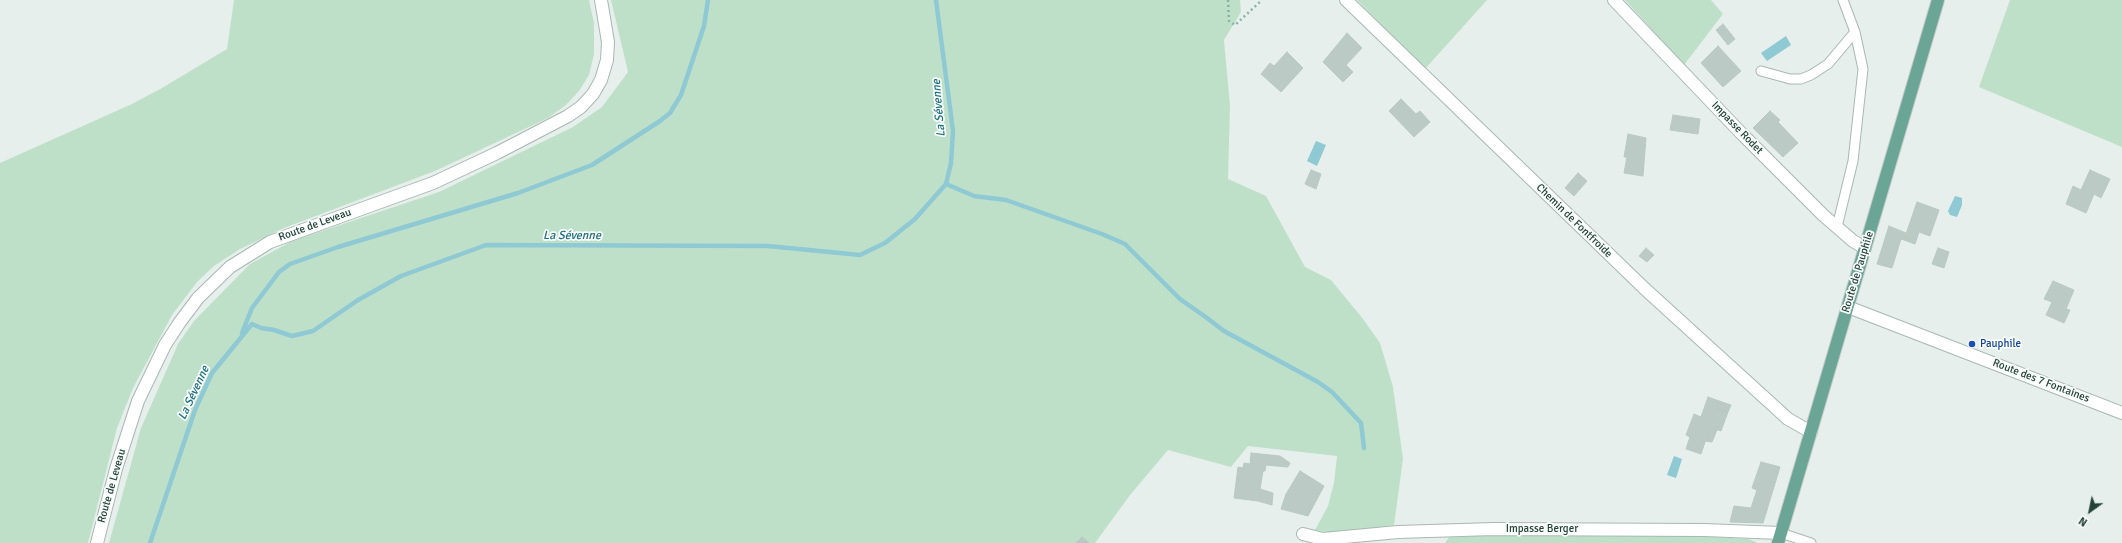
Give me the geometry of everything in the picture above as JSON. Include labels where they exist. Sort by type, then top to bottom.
[{"type":"main road","name":"Route de Pauphile","points":[[1780,538],[1938,0]]},
{"type":"street","name":"Route de Leveau","points":[[97,543],[116,469],[138,401],[165,345],[198,298],[230,267],[270,242],[433,183],[503,150],[568,116],[593,94],[601,80],[607,60],[607,31],[602,0]]},
{"type":"street","name":"Chemin de Fontfroide","points":[[1346,0],[1651,295],[1788,419],[1811,432]]},
{"type":"street","name":"Impasse Rodet","points":[[1614,0],[1741,133],[1837,227],[1865,248]]},
{"type":"street","name":"Route des 7 Fontaines","points":[[1848,307],[2122,413]]},
{"type":"street","name":"Impasse Berger","points":[[1303,534],[1323,539],[1404,531],[1493,529],[1704,530],[1780,538]]},
{"type":"lane","points":[[1837,227],[1848,185],[1859,119],[1863,69],[1855,32],[1843,0]]},
{"type":"lane","points":[[1761,71],[1790,79],[1810,75],[1828,64],[1855,32]]},
{"type":"lane","points":[[1780,538],[1811,543]]},
{"type":"path","points":[[1228,0],[1229,21],[1234,24],[1262,0]]},
{"type":"green space","points":[[234,0],[589,0],[594,23],[594,54],[589,75],[579,91],[566,105],[548,118],[435,171],[284,228],[240,249],[214,266],[197,282],[172,315],[133,388],[117,428],[88,543],[0,543],[0,163],[132,104],[227,49]]},
{"type":"green space","points":[[611,0],[1240,0],[1241,12],[1224,40],[1230,106],[1228,179],[1266,196],[1305,267],[1331,280],[1363,319],[1380,343],[1393,387],[1403,459],[1394,525],[1334,533],[1315,530],[1328,506],[1334,483],[1337,456],[1248,446],[1231,467],[1168,450],[1130,495],[1095,543],[109,543],[141,428],[178,344],[194,321],[250,264],[292,241],[439,192],[573,127],[602,107],[628,72]]},
{"type":"green space","points":[[1357,0],[1487,0],[1425,69]]},
{"type":"green space","points":[[1625,0],[1711,0],[1723,14],[1684,65]]},
{"type":"green space","points":[[2010,0],[2122,0],[2122,147],[1979,87]]},
{"type":"green space","points":[[1450,536],[1697,536],[1749,539],[1758,543],[1445,543]]},
{"type":"water","points":[[1786,36],[1791,45],[1767,61],[1761,53]]},
{"type":"water","points":[[1316,141],[1326,145],[1317,166],[1307,161]]},
{"type":"water","points":[[1955,196],[1962,198],[1962,205],[1957,217],[1950,215],[1948,211]]},
{"type":"water","points":[[1674,456],[1682,459],[1676,478],[1667,475]]},
{"type":"building","points":[[1723,24],[1735,39],[1728,45],[1716,30]]},
{"type":"building","points":[[1347,33],[1362,48],[1346,65],[1353,72],[1343,82],[1323,62]]},
{"type":"building","points":[[1718,46],[1741,71],[1723,87],[1701,63]]},
{"type":"building","points":[[1287,52],[1303,68],[1281,92],[1261,74],[1270,63],[1274,66]]},
{"type":"building","points":[[1401,99],[1416,114],[1420,111],[1430,122],[1414,137],[1389,111]]},
{"type":"building","points":[[1770,111],[1780,120],[1778,122],[1798,143],[1783,157],[1753,128]]},
{"type":"building","points":[[1673,115],[1700,119],[1698,134],[1670,130]]},
{"type":"building","points":[[1628,134],[1646,138],[1643,176],[1624,173],[1627,157],[1624,157]]},
{"type":"building","points":[[1311,170],[1321,174],[1316,189],[1305,184]]},
{"type":"building","points":[[2090,170],[2110,179],[2101,198],[2094,194],[2086,213],[2066,204],[2073,186],[2081,190]]},
{"type":"building","points":[[1578,173],[1587,181],[1574,196],[1565,188]]},
{"type":"building","points":[[1917,202],[1939,210],[1930,236],[1919,232],[1915,244],[1904,240]]},
{"type":"building","points":[[1889,226],[1906,233],[1904,240],[1901,239],[1892,268],[1877,264]]},
{"type":"building","points":[[1646,248],[1654,255],[1647,262],[1639,256]]},
{"type":"building","points":[[1938,248],[1949,252],[1944,268],[1932,264]]},
{"type":"building","points":[[2053,281],[2074,290],[2066,309],[2070,310],[2064,323],[2046,315],[2052,302],[2044,299]]},
{"type":"building","points":[[1708,397],[1719,401],[1716,408],[1728,412],[1721,431],[1710,427],[1701,454],[1686,449],[1690,437],[1686,435],[1694,414],[1701,417]]},
{"type":"building","points":[[1719,401],[1731,405],[1728,412],[1716,408]]},
{"type":"building","points":[[1710,427],[1717,430],[1712,442],[1705,441]]},
{"type":"building","points":[[1251,453],[1280,456],[1290,463],[1288,467],[1266,465],[1265,471],[1263,471],[1260,489],[1273,493],[1272,505],[1258,501],[1234,498],[1238,467],[1243,468],[1244,463],[1250,464]]},
{"type":"building","points":[[1761,462],[1780,467],[1763,523],[1730,522],[1734,506],[1751,508],[1757,490],[1752,488]]},
{"type":"building","points":[[1300,471],[1324,486],[1308,516],[1281,509],[1286,494]]},
{"type":"building","points":[[1082,537],[1089,543],[1076,543]]},
{"type":"waterway","points":[[242,333],[252,308],[279,272],[290,264],[338,247],[518,193],[592,165],[660,121],[670,113],[681,95],[704,26],[708,0]]},
{"type":"waterway","name":"La Sévenne","points":[[150,543],[195,410],[212,373],[252,324],[261,328],[274,330],[292,336],[313,331],[358,300],[401,276],[486,245],[768,246],[860,255],[885,243],[915,219],[946,184],[951,163],[953,131],[936,0]]},
{"type":"waterway","points":[[946,184],[974,196],[1006,200],[1102,234],[1125,244],[1180,299],[1224,331],[1318,382],[1332,392],[1361,423],[1364,448]]},
{"type":"place","name":"Pauphile","points":[[1972,344]]}]
